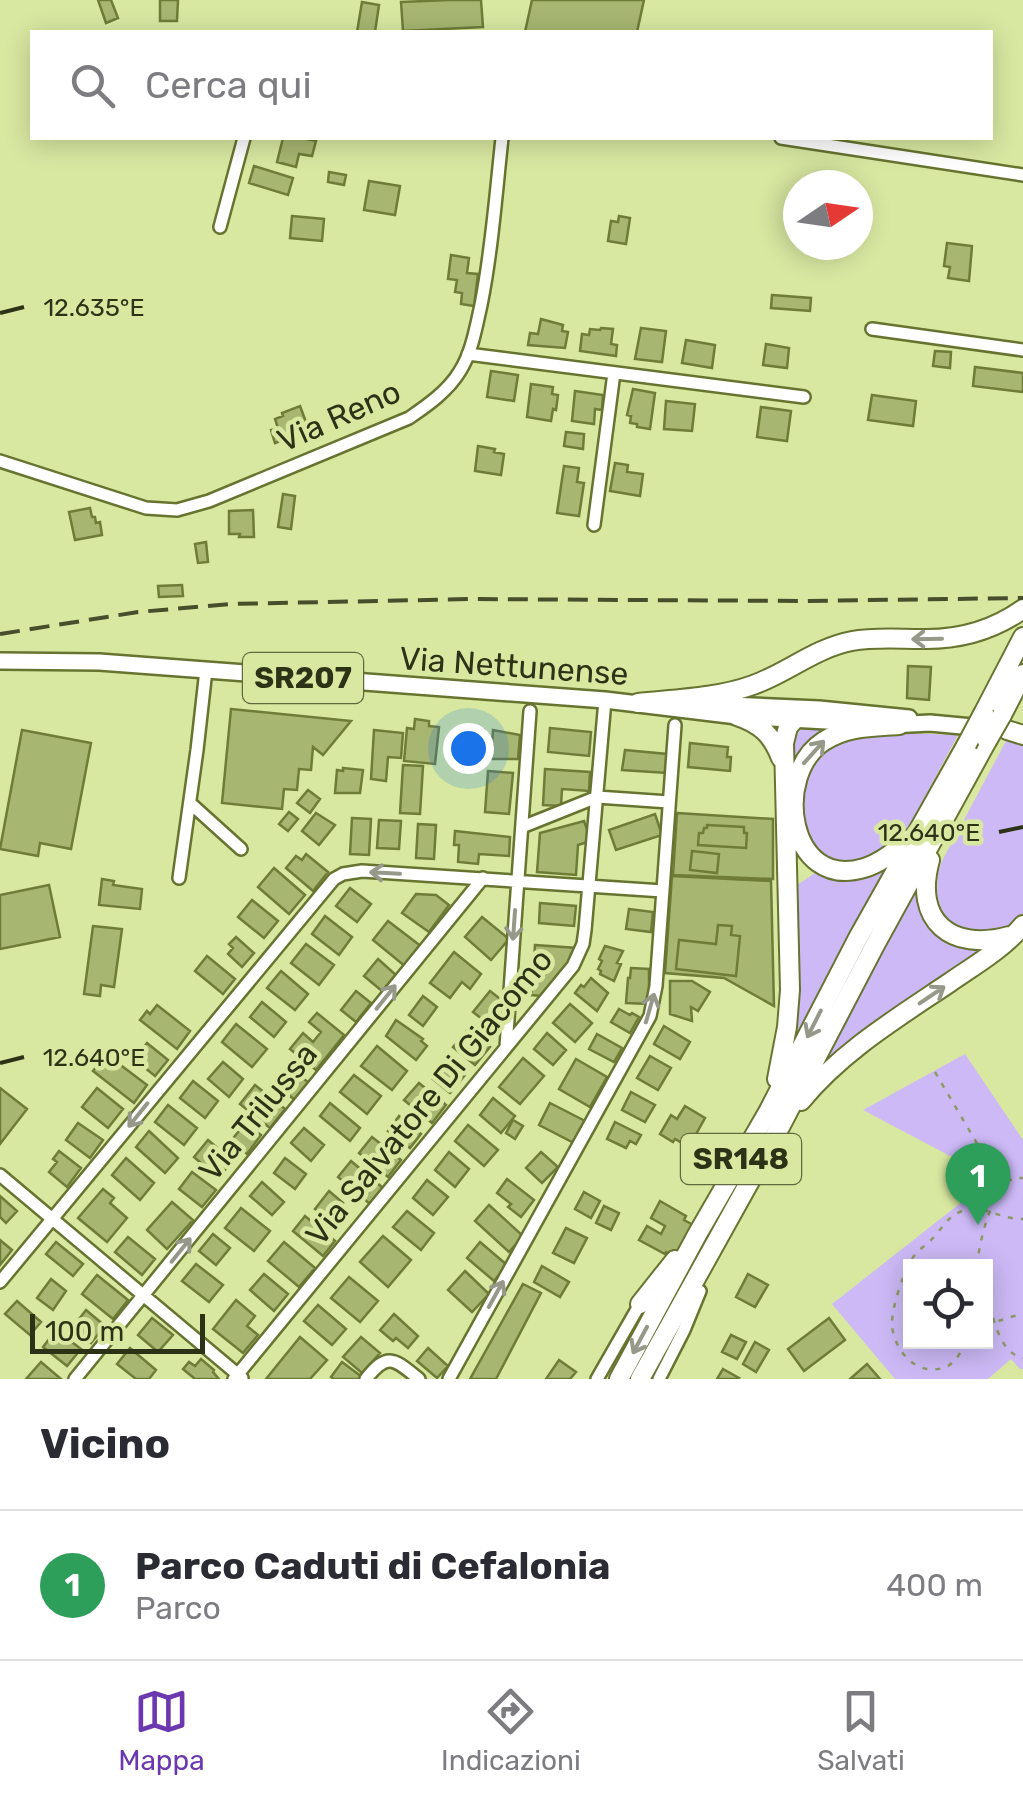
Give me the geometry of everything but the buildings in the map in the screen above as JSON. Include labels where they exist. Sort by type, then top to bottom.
[{"type":"highway","points":[[638,703],[742,689],[849,642],[974,634],[1021,610]]},
{"type":"highway","name":"SR148","points":[[1008,724],[1023,637]]},
{"type":"highway","name":"SR148","points":[[619,1379],[698,1233],[774,1120],[987,741],[1008,724],[1023,674]]},
{"type":"highway","points":[[738,716],[765,730],[784,764]]},
{"type":"highway","points":[[774,1120],[789,1014],[784,764],[785,736],[795,719]]},
{"type":"highway","points":[[892,720],[848,729],[821,742],[808,755],[796,784],[794,811],[800,838],[815,862],[824,868],[844,871],[867,867],[918,833]]},
{"type":"highway","name":"SR148","points":[[640,1379],[718,1237],[858,938],[967,744],[1008,724]]},
{"type":"highway","points":[[946,817],[926,876],[925,899],[930,912],[945,930],[965,940],[986,942],[1019,930]]},
{"type":"highway","points":[[788,884],[815,862]]},
{"type":"highway","points":[[774,1120],[834,1066],[1019,930]]},
{"type":"highway","points":[[640,1304],[698,1233]]},
{"type":"highway","points":[[700,1291],[718,1237]]},
{"type":"main road","name":"Via Nettunense","points":[[0,661],[100,662],[605,700],[738,716],[892,720]]},
{"type":"main road","name":"SR207","points":[[638,703],[709,704],[930,723],[1008,724]]},
{"type":"street","points":[[220,227],[243,140]]},
{"type":"street","name":"Via Reno","points":[[0,460],[136,505],[169,510],[209,501],[405,420],[451,383],[468,354],[486,272],[502,140]]},
{"type":"street","points":[[794,140],[1023,175]]},
{"type":"street","points":[[872,329],[1023,350]]},
{"type":"street","points":[[468,354],[804,397]]},
{"type":"street","points":[[594,525],[614,373]]},
{"type":"street","points":[[178,878],[206,670]]},
{"type":"street","name":"Via Salvatore Di Giacomo","points":[[239,1377],[576,959],[586,930],[605,700]]},
{"type":"street","points":[[506,1047],[530,711]]},
{"type":"street","points":[[449,1379],[645,1026],[654,998],[675,725]]},
{"type":"street","points":[[522,827],[596,797],[669,802]]},
{"type":"street","points":[[190,803],[241,849]]},
{"type":"street","points":[[0,1282],[331,882],[343,874],[358,871],[664,891]]},
{"type":"street","name":"Via Trilussa","points":[[74,1379],[483,878]]},
{"type":"street","points":[[0,1175],[239,1377]]},
{"type":"street","points":[[658,1379],[700,1291]]},
{"type":"street","points":[[597,1379],[640,1304]]},
{"type":"street","points":[[366,1379],[379,1363],[388,1360],[397,1362],[418,1379]]},
{"type":"path","points":[[935,1072],[1002,1186]]},
{"type":"path","points":[[977,1259],[980,1240],[1002,1186],[1023,1178]]},
{"type":"path","points":[[912,1259],[944,1223],[964,1210],[1023,1218]]},
{"type":"path","points":[[903,1283],[892,1313],[892,1329],[904,1359],[916,1370],[931,1374],[946,1368],[963,1349]]},
{"type":"path","points":[[993,1313],[1005,1347],[1012,1356],[1022,1358],[1023,1368]]},
{"type":"path","points":[[993,1323],[1023,1316]]},
{"type":"shaded area","points":[[805,727],[838,728],[791,780],[793,743]]},
{"type":"shaded area","points":[[875,732],[958,735],[902,839],[877,859],[840,867],[813,850],[803,823],[806,779],[813,762],[832,743]]},
{"type":"shaded area","points":[[1023,740],[1023,913],[1010,928],[988,936],[952,925],[937,895],[938,873],[1006,741]]},
{"type":"shaded area","points":[[886,870],[796,1045],[797,885],[818,871],[852,881]]},
{"type":"shaded area","points":[[920,881],[936,931],[952,944],[982,952],[828,1061],[825,1059]]},
{"type":"shaded area","points":[[965,1054],[1023,1140],[1023,1369],[1011,1359],[988,1379],[895,1379],[832,1304],[986,1183],[986,1175],[863,1110]]},
{"type":"railway","points":[[0,634],[138,612],[231,604],[473,599],[1023,598]]},
{"type":"place","name":"Parco Caduti di Cefalonia","points":[[978,1225]]}]
